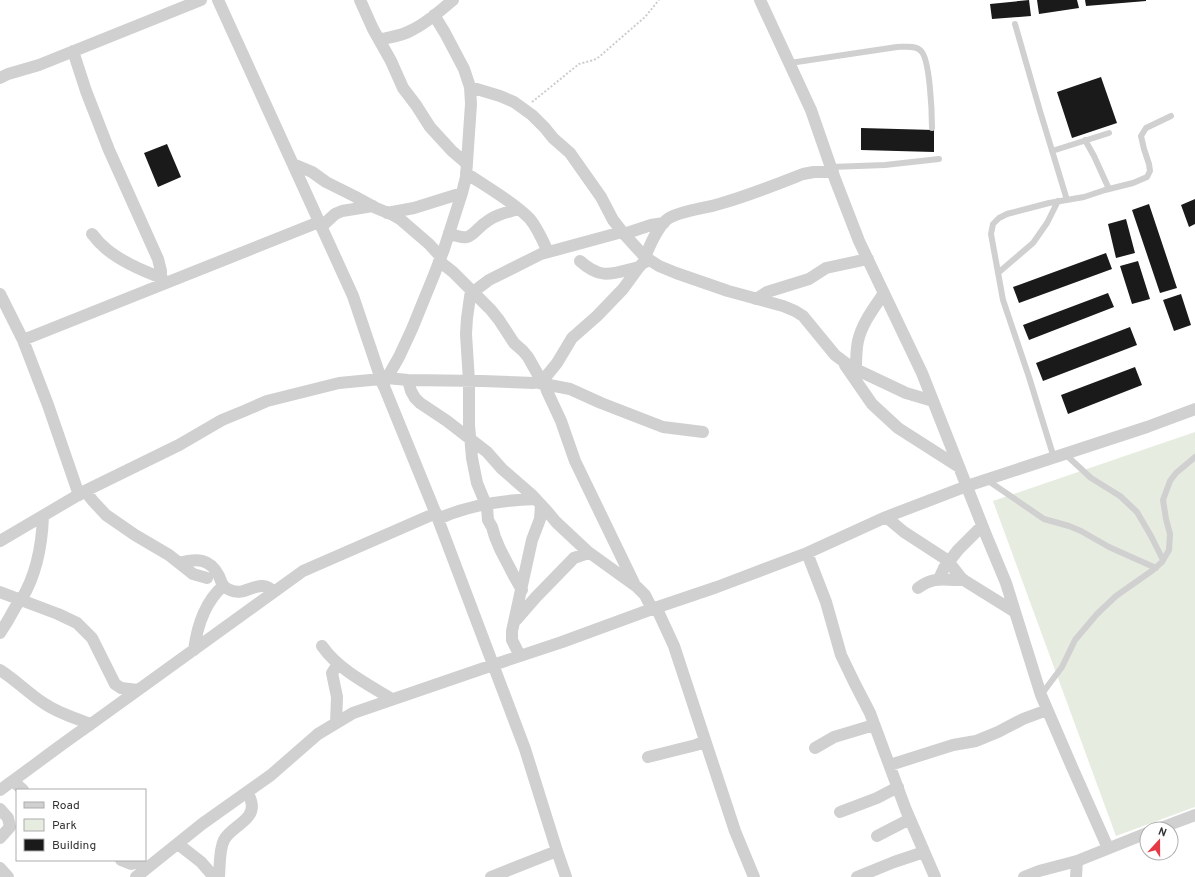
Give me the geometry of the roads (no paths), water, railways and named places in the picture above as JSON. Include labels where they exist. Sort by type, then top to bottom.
[{"type":"street","points":[[0,78],[8,74],[39,65],[201,0]]},
{"type":"street","points":[[218,0],[353,296],[525,749],[566,877]]},
{"type":"street","points":[[360,0],[373,29],[404,88],[430,127],[466,168],[530,219],[548,252]]},
{"type":"street","points":[[379,40],[411,31],[425,23],[453,0]]},
{"type":"street","points":[[760,0],[811,110],[859,241],[922,373],[1006,583],[1041,695],[1108,848]]},
{"type":"street","points":[[384,381],[399,357],[412,329],[440,259],[462,193],[466,168],[470,119],[470,87],[464,69],[434,15]]},
{"type":"street","points":[[73,51],[86,91],[109,150],[158,259],[162,282]]},
{"type":"street","points":[[470,87],[514,102],[546,128],[570,154],[592,184],[613,220],[645,261],[728,291],[795,311],[803,316],[835,355],[856,369],[906,393],[933,401]]},
{"type":"street","points":[[293,164],[312,172],[326,182],[400,219],[429,244],[440,259],[491,310],[514,343],[523,350],[528,357],[547,391],[561,421],[575,461],[635,585]]},
{"type":"street","points":[[541,382],[551,371],[572,338],[597,316],[623,289],[645,261],[654,238],[664,223],[669,219],[682,213],[716,206],[735,200],[803,174],[832,169]]},
{"type":"street","points":[[387,213],[414,208],[462,193]]},
{"type":"street","points":[[23,340],[162,282],[320,225],[335,214],[342,211],[373,206]]},
{"type":"street","points":[[449,233],[458,237],[469,237],[488,220],[518,209]]},
{"type":"street","points":[[522,590],[495,537],[488,520],[486,505],[477,483],[470,438],[469,380],[466,334],[467,318],[472,291],[489,280],[541,254],[651,225],[664,223]]},
{"type":"street","points":[[92,234],[102,246],[111,253],[162,282]]},
{"type":"street","points":[[756,299],[767,292],[809,279],[826,268],[868,259]]},
{"type":"street","points":[[580,261],[596,273],[604,274],[615,273],[645,261]]},
{"type":"street","points":[[0,294],[23,340],[82,493],[93,501],[106,515],[135,536],[169,555],[193,574],[206,578]]},
{"type":"street","points":[[856,369],[860,333],[867,319],[884,294]]},
{"type":"street","points":[[841,359],[872,404],[898,428],[959,467]]},
{"type":"street","points":[[408,380],[413,394],[420,403],[447,420],[487,452],[502,469],[538,502],[588,553],[635,585],[645,595],[654,608],[674,646],[735,831],[754,877]]},
{"type":"street","points":[[0,541],[82,493],[179,445],[222,420],[267,401],[339,383],[408,380],[541,382],[570,389],[664,428],[703,432]]},
{"type":"street","points":[[124,861],[131,864],[142,864],[178,844],[202,824],[271,775],[318,734],[353,713],[562,642],[654,608],[718,588],[806,553],[886,517],[967,486],[1147,427],[1195,409]]},
{"type":"street","points":[[0,790],[68,739],[303,571],[437,516],[447,515],[467,508],[516,500],[538,502]]},
{"type":"street","points":[[520,656],[512,640],[512,631],[516,620],[532,540],[540,519],[538,502]]},
{"type":"street","points":[[0,633],[27,590],[38,560],[41,546],[43,516]]},
{"type":"street","points":[[886,517],[904,532],[949,562],[962,579],[1015,612]]},
{"type":"street","points":[[939,579],[944,568],[958,550],[982,526]]},
{"type":"street","points":[[516,620],[574,558],[588,553]]},
{"type":"street","points":[[806,553],[826,602],[841,655],[874,725],[910,819],[935,877]]},
{"type":"street","points":[[179,563],[194,560],[210,564],[216,571],[223,586],[232,591],[240,592],[262,586],[269,588],[274,592]]},
{"type":"street","points":[[918,588],[930,581],[939,579],[964,580]]},
{"type":"street","points":[[194,650],[197,632],[205,612],[217,592],[223,586]]},
{"type":"street","points":[[0,592],[58,614],[77,623],[92,638],[115,684],[121,688],[138,690]]},
{"type":"street","points":[[322,646],[338,664],[351,674],[392,699]]},
{"type":"street","points":[[336,723],[337,697],[332,673],[338,664]]},
{"type":"street","points":[[0,670],[45,704],[64,715],[91,724]]},
{"type":"street","points":[[890,766],[953,745],[976,741],[1023,719],[1047,710]]},
{"type":"street","points":[[815,748],[834,737],[874,725]]},
{"type":"street","points":[[648,757],[696,745],[705,741]]},
{"type":"street","points":[[13,781],[22,789]]},
{"type":"street","points":[[840,812],[877,798],[898,787]]},
{"type":"street","points":[[219,877],[222,845],[228,834],[247,819],[250,814],[251,801],[247,793]]},
{"type":"street","points":[[0,809],[8,818],[10,827],[0,838]]},
{"type":"street","points":[[1178,821],[1195,814]]},
{"type":"street","points":[[877,836],[910,819]]},
{"type":"street","points":[[1024,877],[1039,871],[1077,861],[1139,836]]},
{"type":"street","points":[[178,844],[201,862],[214,877]]},
{"type":"street","points":[[491,877],[557,851]]},
{"type":"street","points":[[857,877],[924,852]]},
{"type":"street","points":[[1076,877],[1077,861]]},
{"type":"street","points":[[136,877],[142,864]]},
{"type":"street","points":[[0,868],[8,877]]},
{"type":"lane","points":[[1015,24],[1067,200]]},
{"type":"lane","points":[[790,64],[897,47],[918,48],[926,60],[932,110],[932,128]]},
{"type":"lane","points":[[1163,560],[1152,536],[1137,512],[1120,496],[1091,478],[1076,465],[1059,456],[1029,377],[1004,300],[991,234],[993,224],[999,218],[1007,214],[1058,201],[1084,197],[1133,183],[1147,177],[1150,171],[1149,164],[1141,136],[1146,128],[1171,116]]},
{"type":"lane","points":[[1052,151],[1109,132]]},
{"type":"lane","points":[[1085,140],[1109,189]]},
{"type":"lane","points":[[832,169],[885,165],[939,158]]},
{"type":"lane","points":[[998,273],[1033,244],[1047,223],[1058,201]]},
{"type":"lane","points":[[1041,695],[1062,667],[1075,640],[1097,614],[1116,596],[1156,568],[1163,560],[1169,550],[1170,534],[1163,500],[1170,481],[1176,473],[1195,457]]},
{"type":"lane","points":[[987,480],[1044,519],[1081,531],[1109,547],[1156,568]]}]
